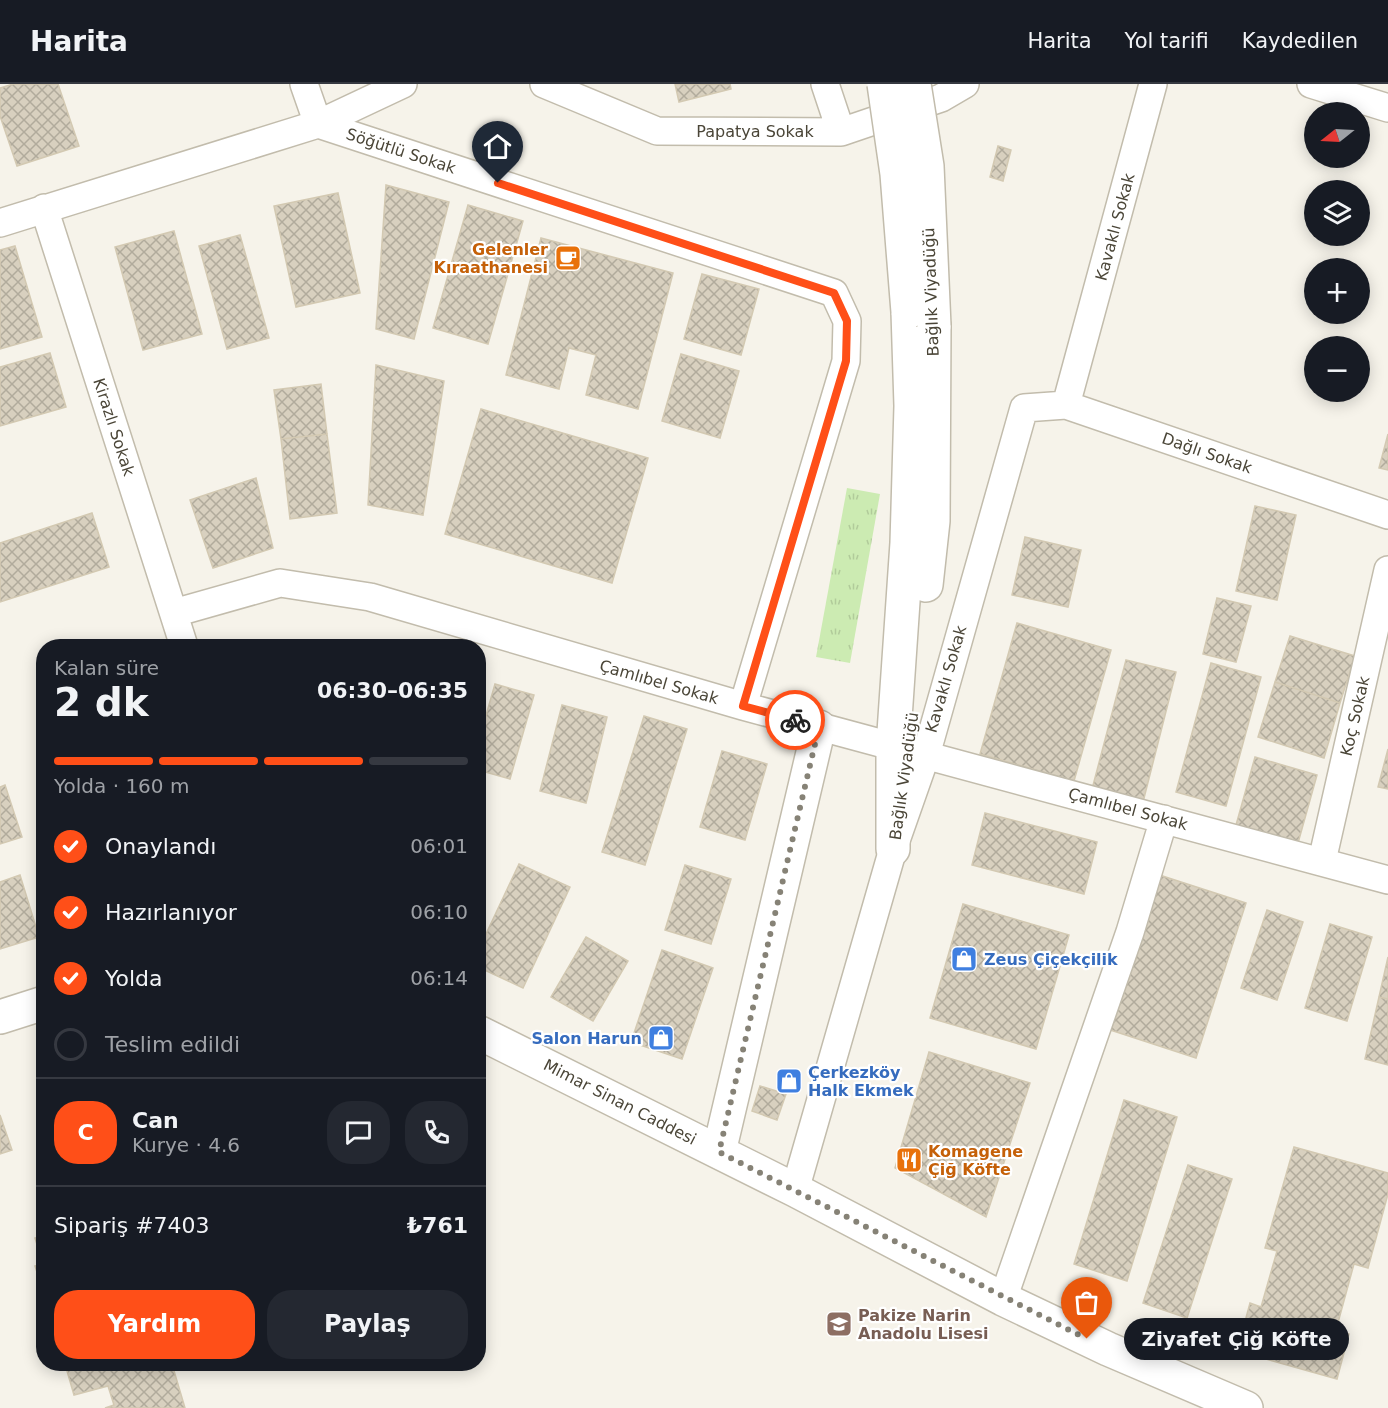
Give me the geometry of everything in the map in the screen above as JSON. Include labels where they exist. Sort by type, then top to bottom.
[{"type":"street","points":[[304,84],[318,124]]},
{"type":"street","points":[[0,223],[318,124],[403,84]]},
{"type":"street","name":"Papatya Sokak","points":[[544,84],[657,131],[841,132],[941,98],[966,84]]},
{"type":"street","points":[[825,84],[841,132]]},
{"type":"street","name":"Bağlık Viyadüğü","points":[[884,84],[921,319]]},
{"type":"street","name":"Bağlık Viyadüğü","points":[[893,849],[910,751],[933,521],[921,319],[927,166],[914,84]]},
{"type":"street","name":"Kavaklı Sokak","points":[[1066,405],[1153,84]]},
{"type":"street","points":[[1311,84],[1388,108]]},
{"type":"street","name":"Söğütlü Sokak","points":[[318,124],[834,293],[847,321],[846,361],[743,706]]},
{"type":"street","name":"Kirazlı Sokak","points":[[44,208],[182,639]]},
{"type":"street","name":"Dağlı Sokak","points":[[1024,408],[1066,405],[1388,515]]},
{"type":"street","name":"Kavaklı Sokak","points":[[910,751],[1024,408]]},
{"type":"street","name":"Koç Sokak","points":[[1322,861],[1388,570]]},
{"type":"street","name":"Çamlıbel Sokak","points":[[174,613],[280,583],[370,597],[743,706],[1388,880]]},
{"type":"street","points":[[719,1152],[819,727]]},
{"type":"street","points":[[1003,1299],[1130,932],[1164,819]]},
{"type":"street","points":[[795,1190],[893,849]]},
{"type":"street","points":[[0,1017],[36,1006]]},
{"type":"street","name":"Mimar Sinan Caddesi","points":[[486,1036],[795,1190],[1003,1299],[1108,1349],[1246,1408]]},
{"type":"green space","points":[[847,488],[880,494],[850,663],[816,657]]},
{"type":"building","points":[[13,84],[58,84],[79,146],[17,166],[0,116],[0,88]]},
{"type":"building","points":[[675,84],[730,84],[731,89],[679,102]]},
{"type":"building","points":[[998,146],[1011,150],[1003,181],[990,177]]},
{"type":"building","points":[[386,185],[449,202],[414,339],[376,329]]},
{"type":"building","points":[[338,193],[360,293],[296,307],[274,206]]},
{"type":"building","points":[[468,205],[523,221],[488,344],[433,328]]},
{"type":"building","points":[[174,231],[202,334],[143,350],[115,247]]},
{"type":"building","points":[[240,235],[269,338],[227,349],[199,246]]},
{"type":"building","points":[[541,238],[673,273],[638,409],[586,395],[596,355],[569,348],[559,389],[506,375]]},
{"type":"building","points":[[15,246],[42,337],[0,349],[0,250]]},
{"type":"building","points":[[702,274],[759,289],[741,355],[684,339]]},
{"type":"building","points":[[50,353],[66,407],[0,426],[0,367]]},
{"type":"building","points":[[681,354],[739,371],[720,438],[662,421]]},
{"type":"building","points":[[376,365],[444,381],[423,515],[368,505]]},
{"type":"building","points":[[321,384],[327,434],[281,439],[274,390]]},
{"type":"building","points":[[481,409],[648,458],[612,583],[445,534]]},
{"type":"building","points":[[327,434],[337,513],[290,519],[281,439]]},
{"type":"building","points":[[1388,434],[1388,470],[1379,468]]},
{"type":"building","points":[[256,478],[273,548],[213,568],[190,500]]},
{"type":"building","points":[[1255,506],[1296,515],[1277,600],[1236,591]]},
{"type":"building","points":[[92,513],[109,567],[0,602],[0,543]]},
{"type":"building","points":[[1025,537],[1081,550],[1068,607],[1012,595]]},
{"type":"building","points":[[1217,598],[1251,606],[1236,662],[1203,654]]},
{"type":"building","points":[[1017,623],[1111,650],[1074,781],[980,754]]},
{"type":"building","points":[[1290,636],[1355,656],[1340,703],[1275,682]]},
{"type":"building","points":[[1126,660],[1176,672],[1142,806],[1091,793]]},
{"type":"building","points":[[1211,663],[1261,677],[1226,806],[1176,792]]},
{"type":"building","points":[[1275,682],[1340,703],[1324,758],[1258,737]]},
{"type":"building","points":[[495,684],[534,695],[510,779],[486,772],[486,715]]},
{"type":"building","points":[[562,705],[607,717],[586,803],[540,791]]},
{"type":"building","points":[[644,716],[687,729],[645,865],[602,852]]},
{"type":"building","points":[[1388,749],[1388,789],[1378,787]]},
{"type":"building","points":[[722,751],[767,764],[745,840],[700,827]]},
{"type":"building","points":[[1255,757],[1317,775],[1298,843],[1236,825]]},
{"type":"building","points":[[5,785],[22,837],[0,844],[0,787]]},
{"type":"building","points":[[985,813],[1097,842],[1084,894],[972,865]]},
{"type":"building","points":[[519,864],[570,887],[523,988],[486,971],[486,934]]},
{"type":"building","points":[[685,865],[731,879],[711,944],[665,930]]},
{"type":"building","points":[[1144,870],[1246,903],[1196,1058],[1095,1025]]},
{"type":"building","points":[[20,875],[36,927],[36,938],[0,949],[0,882]]},
{"type":"building","points":[[963,904],[1069,935],[1036,1049],[930,1018]]},
{"type":"building","points":[[1267,910],[1303,922],[1277,1000],[1241,988]]},
{"type":"building","points":[[1330,924],[1372,937],[1347,1021],[1305,1008]]},
{"type":"building","points":[[586,937],[628,961],[593,1021],[551,997]]},
{"type":"building","points":[[662,950],[713,968],[682,1059],[631,1042]]},
{"type":"building","points":[[1388,957],[1388,999],[1379,997]]},
{"type":"building","points":[[1379,997],[1388,999],[1388,1065],[1365,1059]]},
{"type":"building","points":[[929,1052],[1030,1083],[986,1217],[895,1168]]},
{"type":"building","points":[[760,1086],[786,1094],[777,1120],[752,1111]]},
{"type":"building","points":[[1124,1100],[1177,1117],[1127,1281],[1074,1264]]},
{"type":"building","points":[[0,1115],[12,1150],[0,1154]]},
{"type":"building","points":[[1294,1147],[1388,1173],[1388,1194],[1368,1268],[1354,1264],[1336,1330],[1349,1334],[1337,1379],[1237,1351],[1250,1303],[1261,1307],[1277,1251],[1265,1248]]},
{"type":"building","points":[[1188,1165],[1232,1179],[1187,1318],[1143,1303]]},
{"type":"building","points":[[67,1371],[174,1371],[185,1408],[105,1408],[114,1405],[108,1386],[74,1395]]},
{"type":"way so far","points":[[795,720],[819,727],[719,1152],[1003,1299],[1087,1339]]},
{"type":"place","name":"Gelenler Kıraathanesi","points":[[568,258]]},
{"type":"place","name":"Zeus Çiçekçilik","points":[[964,959]]},
{"type":"place","name":"Salon Harun","points":[[661,1038]]},
{"type":"place","name":"Çerkezköy Halk Ekmek","points":[[789,1081]]},
{"type":"place","name":"Komagene Çiğ Köfte","points":[[909,1160]]},
{"type":"place","name":"Pakize Narin Anadolu Lisesi","points":[[839,1324]]},
{"type":"place","name":"Ziyafet Çiğ Köfte","points":[[1087,1339]]},
{"type":"route","points":[[498,183],[834,293],[847,321],[846,361],[743,706],[795,720]]}]
